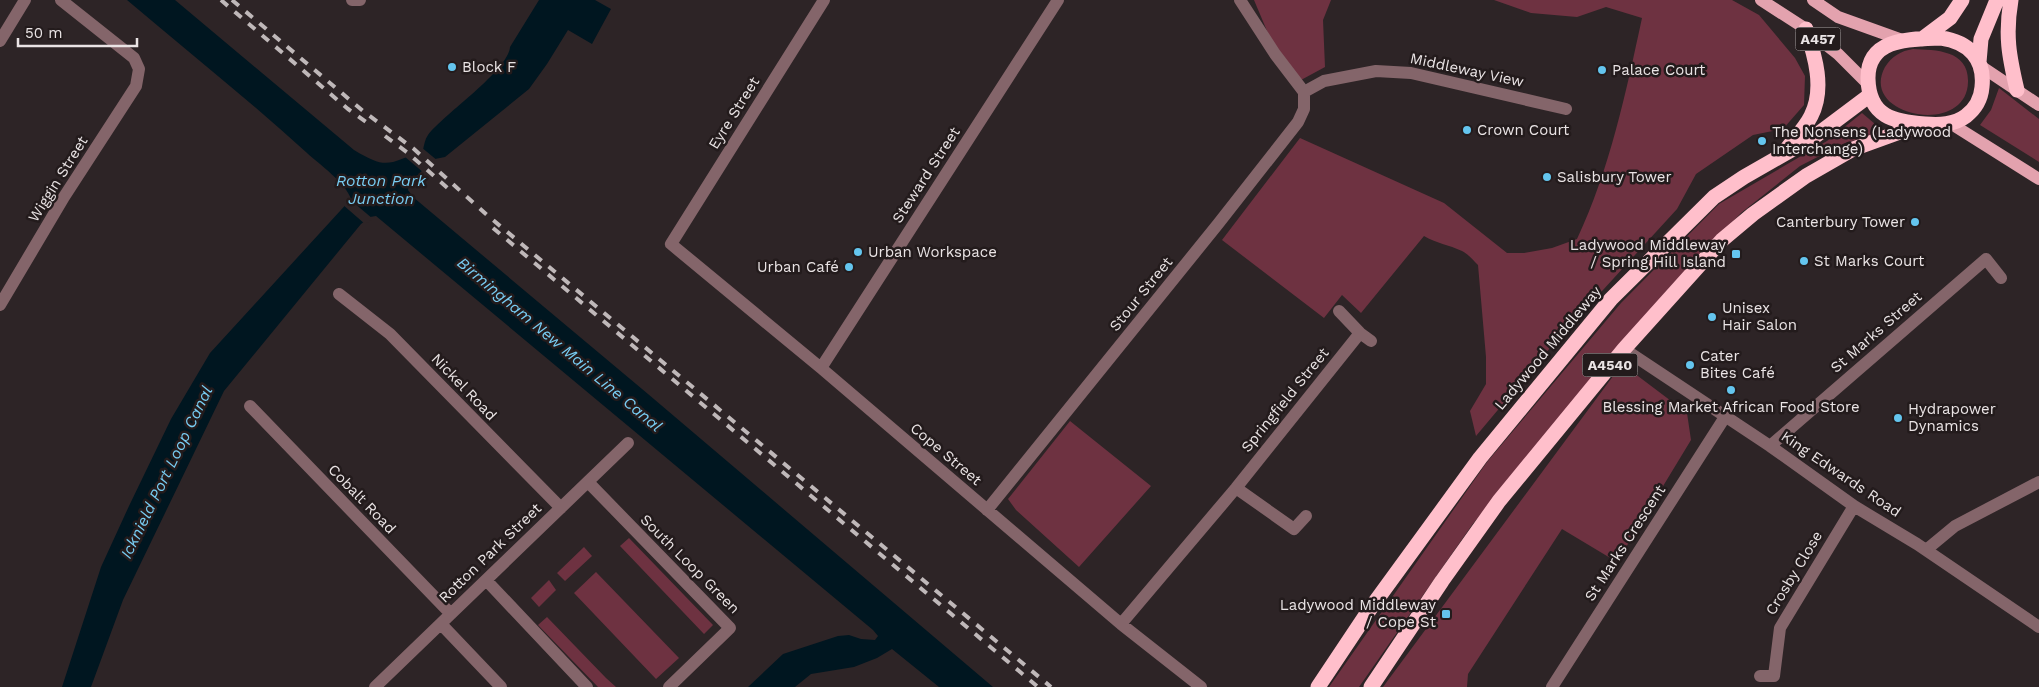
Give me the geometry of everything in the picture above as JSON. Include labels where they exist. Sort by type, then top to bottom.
[{"type":"highway","points":[[1922,39],[1950,18],[1962,0]]},
{"type":"highway","name":"A4540","points":[[1869,90],[1875,105],[1891,119],[1903,123],[1940,125],[1966,116],[1978,102],[1981,93],[1981,39],[1997,0]]},
{"type":"highway","points":[[2010,0],[2007,25],[2008,52],[2017,90]]},
{"type":"highway","name":"A4540","points":[[1782,155],[1811,118],[1816,105],[1819,88],[1814,53],[1806,29]]},
{"type":"highway","points":[[1869,90],[1868,74],[1876,56],[1886,46],[1902,40],[1941,38],[1956,42],[1968,48],[1981,64]]},
{"type":"highway","name":"Ladywood Middleway","points":[[1318,687],[1370,609],[1480,458],[1611,299],[1714,197],[1814,136],[1869,90]]},
{"type":"highway","name":"A4540","points":[[1371,687],[1442,581],[1499,501],[1624,349],[1722,240],[1759,209],[1806,176],[1853,150],[1922,124]]},
{"type":"main road","name":"A457","points":[[1761,0],[1806,29],[1838,54],[1869,90]]},
{"type":"main road","name":"A457","points":[[1813,0],[1838,17],[1902,40]]},
{"type":"main road","points":[[1981,64],[2039,105]]},
{"type":"main road","points":[[1950,122],[2039,179]]},
{"type":"street","points":[[0,41],[25,0]]},
{"type":"street","name":"Wiggin Street","points":[[0,305],[64,197],[136,86],[138,69],[134,58],[61,0]]},
{"type":"street","name":"Eyre Street","points":[[672,244],[824,0]]},
{"type":"street","name":"Steward Street","points":[[821,368],[1058,0]]},
{"type":"street","points":[[1240,0],[1275,54],[1304,92]]},
{"type":"street","name":"Middleway View","points":[[1304,92],[1324,81],[1376,71],[1411,73],[1566,109]]},
{"type":"street","name":"Stour Street","points":[[987,510],[1298,122],[1304,109],[1304,92]]},
{"type":"street","name":"Cope Street","points":[[672,244],[821,368],[1121,624],[1201,687]]},
{"type":"street","name":"St Marks Street","points":[[1770,446],[1986,259],[2001,278]]},
{"type":"street","name":"Nickel Road","points":[[339,294],[390,334],[561,508]]},
{"type":"street","points":[[1339,311],[1360,333],[1371,341]]},
{"type":"street","name":"Springfield Street","points":[[1121,624],[1236,488],[1360,333]]},
{"type":"street","name":"King Edwards Road","points":[[1624,349],[1770,446],[1854,506],[1926,550],[2039,627]]},
{"type":"street","name":"Cobalt Road","points":[[250,406],[451,614]]},
{"type":"street","name":"St Marks Crescent","points":[[1552,687],[1725,417]]},
{"type":"street","name":"Rotton Park Street","points":[[375,687],[628,443]]},
{"type":"street","name":"South Loop Green","points":[[588,482],[730,628],[668,687]]},
{"type":"street","points":[[1926,550],[1955,526],[2039,482]]},
{"type":"street","points":[[1236,488],[1294,529],[1306,516]]},
{"type":"street","name":"Crosby Close","points":[[1760,676],[1774,676],[1780,628],[1854,506]]},
{"type":"street","points":[[486,580],[587,687]]},
{"type":"street","points":[[441,624],[501,687]]},
{"type":"shaded area","points":[[1254,0],[1331,0],[1323,20],[1325,67],[1301,80],[1270,38]]},
{"type":"shaded area","points":[[1494,0],[1732,0],[1759,15],[1795,58],[1805,76],[1804,105],[1783,129],[1753,135],[1696,174],[1677,209],[1550,348],[1476,436],[1470,411],[1486,384],[1486,357],[1478,265],[1466,254],[1424,236],[1361,313],[1342,295],[1324,318],[1222,240],[1300,138],[1444,203],[1507,253],[1524,253],[1552,248],[1577,239],[1589,212],[1608,158],[1642,18],[1606,7],[1577,17],[1531,13]]},
{"type":"shaded area","points":[[1913,49],[1941,51],[1950,54],[1963,63],[1967,71],[1968,82],[1963,99],[1951,110],[1934,115],[1916,114],[1899,108],[1886,98],[1881,84],[1885,67],[1897,55]]},
{"type":"shaded area","points":[[1999,88],[2039,119],[2039,162],[1980,125],[1991,110]]},
{"type":"shaded area","points":[[1862,113],[1879,130],[1876,134],[1845,143],[1800,166],[1741,213],[1670,287],[1592,377],[1472,525],[1359,687],[1329,687],[1487,462],[1621,303],[1719,204],[1827,141]]},
{"type":"shaded area","points":[[1622,364],[1687,413],[1691,440],[1617,562],[1562,529],[1468,674],[1467,687],[1383,687]]},
{"type":"shaded area","points":[[1070,421],[1151,486],[1079,567],[1016,510],[1008,499]]},
{"type":"shaded area","points":[[629,538],[713,625],[704,634],[620,546]]},
{"type":"shaded area","points":[[584,547],[592,556],[565,581],[557,573]]},
{"type":"shaded area","points":[[596,572],[679,658],[656,679],[574,593]]},
{"type":"shaded area","points":[[549,580],[556,590],[539,607],[531,598]]},
{"type":"shaded area","points":[[547,617],[616,687],[598,687],[538,625]]},
{"type":"water","points":[[127,0],[175,0],[354,150],[374,160],[388,163],[423,150],[427,137],[436,126],[499,68],[539,0],[595,0],[611,9],[592,44],[568,30],[529,89],[445,157],[435,159],[409,183],[408,190],[413,197],[993,687],[939,687],[892,649],[877,658],[854,667],[811,674],[795,687],[748,687],[783,654],[838,636],[849,635],[861,639],[875,640],[878,636],[376,216],[370,217],[361,224],[224,391],[123,600],[91,687],[62,687],[101,567],[171,419],[210,353],[351,199],[344,187],[332,174]]},
{"type":"pier","points":[[421,147],[438,161],[424,173],[404,156]]},
{"type":"pier","points":[[347,197],[373,219],[365,224],[342,204],[348,199]]},
{"type":"railway","points":[[221,0],[348,109],[369,124]]},
{"type":"railway","points":[[232,0],[363,111],[414,149],[487,215],[1051,687]]},
{"type":"railway","points":[[385,136],[408,153],[452,192]]},
{"type":"railway","points":[[493,228],[1038,687]]},
{"type":"place","name":"Block F","points":[[452,67]]},
{"type":"place","name":"Palace Court","points":[[1602,70]]},
{"type":"place","name":"Crown Court","points":[[1467,130]]},
{"type":"place","name":"The Nonsens (Ladywood Interchange)","points":[[1762,141]]},
{"type":"place","name":"Salisbury Tower","points":[[1547,177]]},
{"type":"place","name":"Canterbury Tower","points":[[1915,222]]},
{"type":"place","name":"Urban Workspace","points":[[858,252]]},
{"type":"place","name":"Ladywood Middleway / Spring Hill Island","points":[[1736,254]]},
{"type":"place","name":"St Marks Court","points":[[1804,261]]},
{"type":"place","name":"Urban Café","points":[[849,267]]},
{"type":"place","name":"Unisex Hair Salon","points":[[1712,317]]},
{"type":"place","name":"Cater Bites Café","points":[[1690,365]]},
{"type":"place","name":"Blessing Market African Food Store","points":[[1731,390]]},
{"type":"place","name":"Hydrapower Dynamics","points":[[1898,418]]},
{"type":"place","name":"Ladywood Middleway / Cope St","points":[[1446,614]]},
{"type":"water label","name":"Rotton Park Junction","points":[[381,189]]},
{"type":"water label","name":"Birmingham New Main Line Canal","points":[[560,344]]},
{"type":"water label","name":"Icknield Port Loop Canal","points":[[166,472]]}]
